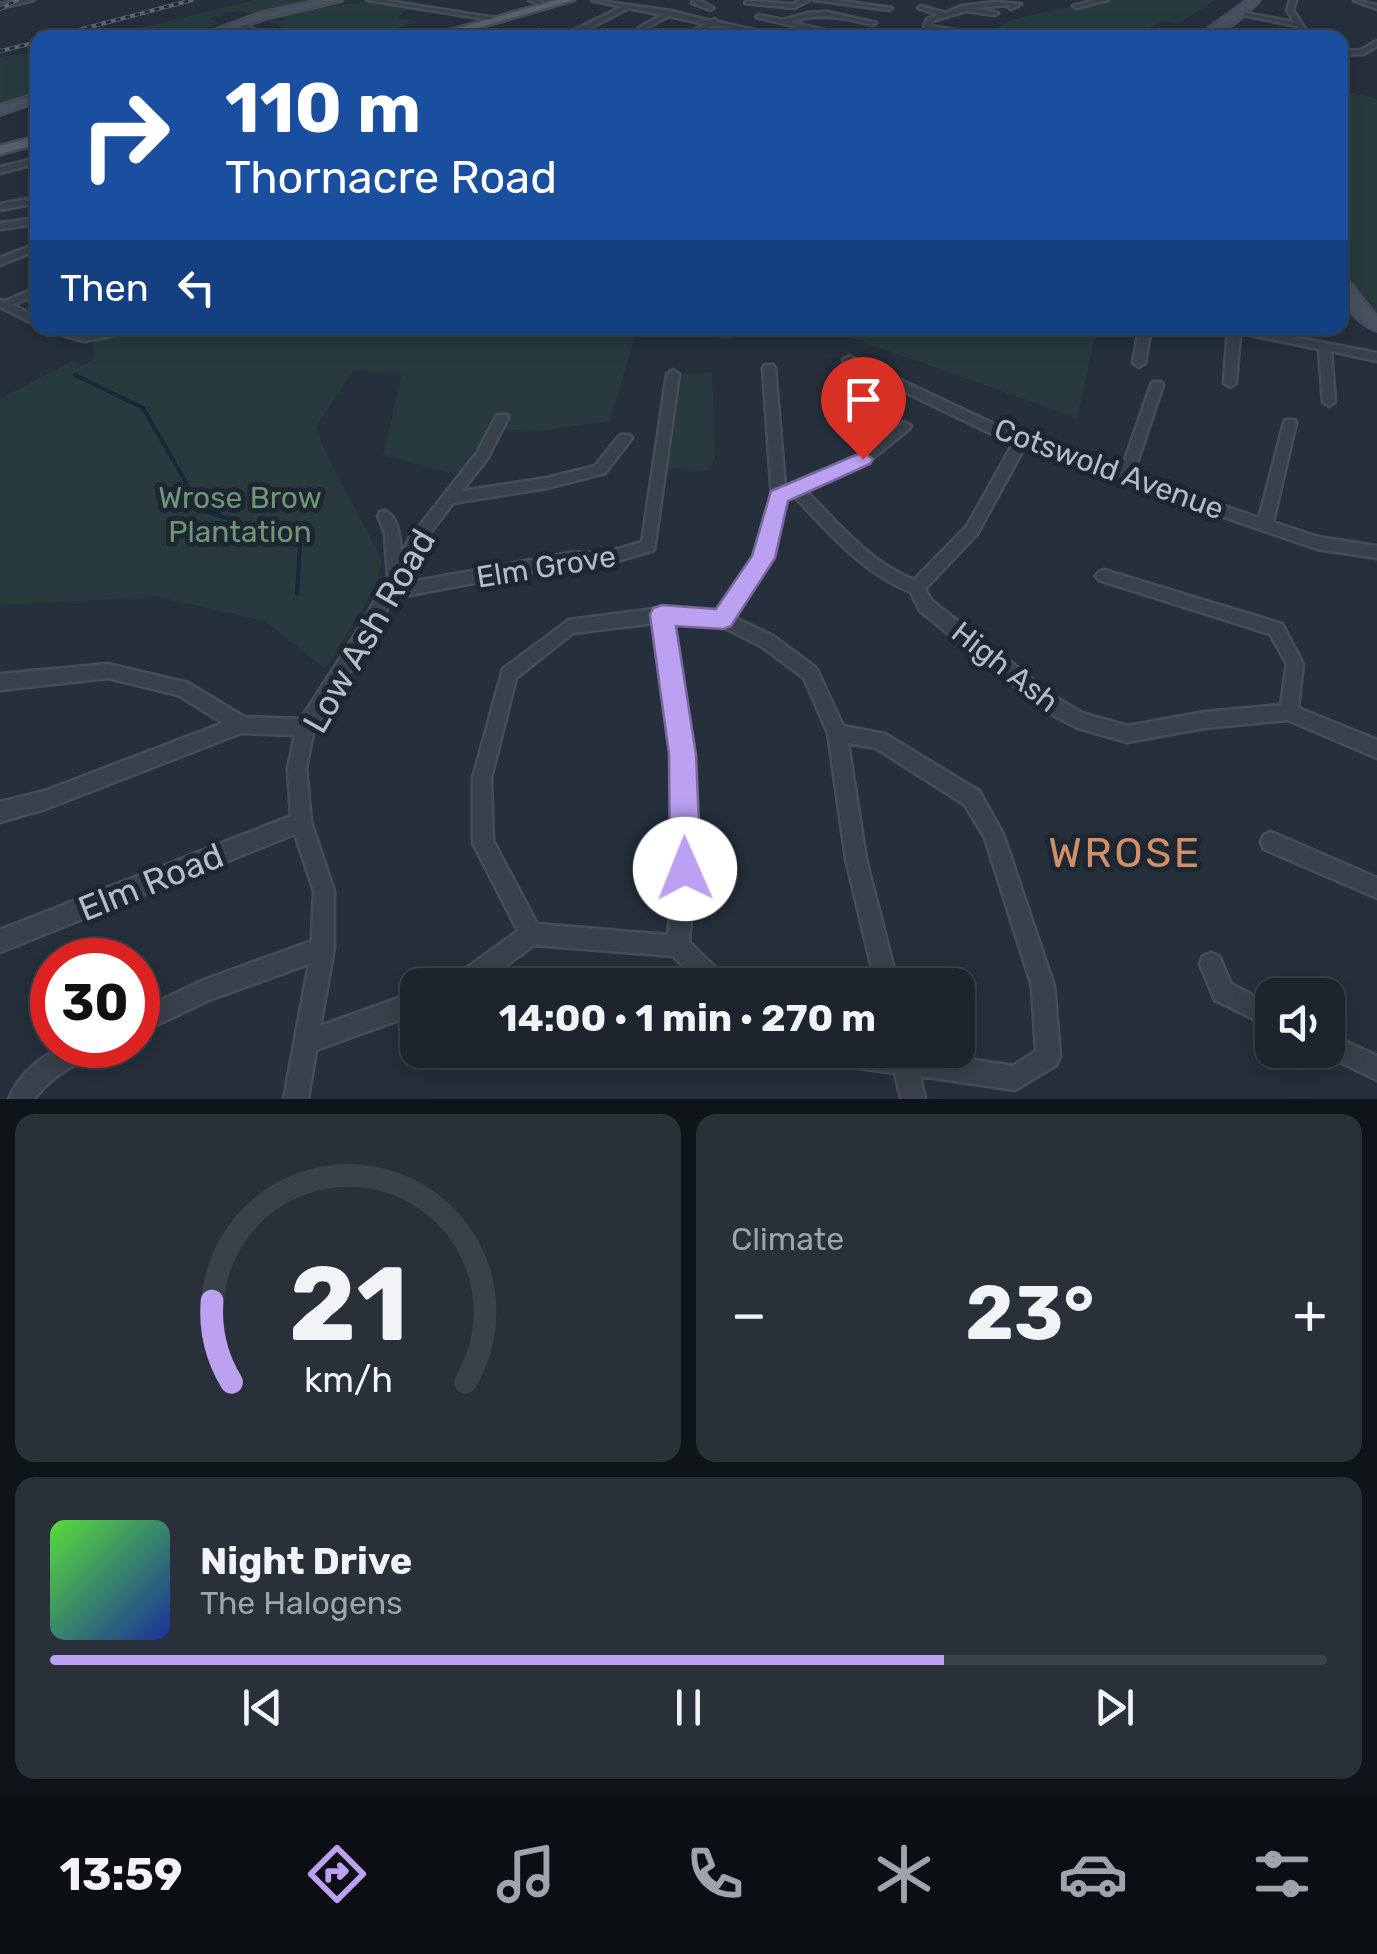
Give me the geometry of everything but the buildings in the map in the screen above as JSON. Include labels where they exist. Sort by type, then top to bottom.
[{"type":"main road","points":[[480,30],[498,19],[569,0]]},
{"type":"main road","points":[[0,150],[30,142]]},
{"type":"street","points":[[0,6],[31,0]]},
{"type":"street","points":[[221,30],[336,0]]},
{"type":"street","points":[[370,0],[498,19]]},
{"type":"street","points":[[532,0],[547,6]]},
{"type":"street","points":[[595,0],[754,30]]},
{"type":"street","points":[[696,0],[710,8]]},
{"type":"street","points":[[747,3],[794,6],[806,0]]},
{"type":"street","points":[[817,0],[889,9],[897,0]]},
{"type":"street","points":[[1076,6],[1105,0]]},
{"type":"street","points":[[1214,30],[1254,0]]},
{"type":"street","points":[[1293,0],[1289,7],[1302,30]]},
{"type":"street","points":[[1357,0],[1375,6]]},
{"type":"street","points":[[937,30],[929,29],[929,20],[970,2],[1018,4],[1011,6]]},
{"type":"street","points":[[839,15],[850,5]]},
{"type":"street","points":[[578,30],[629,6]]},
{"type":"street","points":[[921,8],[946,15]]},
{"type":"street","points":[[960,8],[995,13]]},
{"type":"street","points":[[784,22],[808,12],[873,23]]},
{"type":"street","points":[[639,30],[671,13]]},
{"type":"street","points":[[1240,14],[1297,24]]},
{"type":"street","points":[[759,17],[811,30]]},
{"type":"street","points":[[698,30],[715,21]]},
{"type":"street","points":[[239,23],[252,30]]},
{"type":"street","points":[[1348,53],[1363,52],[1377,44]]},
{"type":"street","points":[[0,110],[30,100]]},
{"type":"street","points":[[0,170],[30,162]]},
{"type":"street","points":[[0,207],[30,201]]},
{"type":"street","points":[[0,226],[30,222]]},
{"type":"street","points":[[0,262],[30,249]]},
{"type":"street","points":[[2,304],[30,293]]},
{"type":"street","points":[[1348,293],[1366,318],[1377,325]]},
{"type":"street","points":[[2,304],[30,319]]},
{"type":"street","points":[[73,335],[100,335]]},
{"type":"street","points":[[1139,363],[1144,335]]},
{"type":"street","points":[[1230,383],[1233,335]]},
{"type":"street","points":[[1269,335],[1377,357]]},
{"type":"street","points":[[1325,346],[1329,402]]},
{"type":"street","name":"Cotswold Avenue","points":[[849,360],[1020,442],[1340,549],[1377,552]]},
{"type":"street","points":[[723,619],[763,558],[787,492],[769,368]]},
{"type":"street","name":"Elm Grove","points":[[392,584],[570,559],[608,558],[649,546],[674,374]]},
{"type":"street","points":[[1125,478],[1157,385]]},
{"type":"street","name":"Low Ash Road","points":[[296,1099],[323,948],[324,891],[301,822],[298,768],[306,727],[415,542],[482,456],[502,418]]},
{"type":"street","points":[[1266,524],[1290,422]]},
{"type":"street","points":[[787,492],[863,459],[904,426]]},
{"type":"street","points":[[451,498],[548,484],[600,470],[626,438]]},
{"type":"street","points":[[916,588],[972,530],[1020,442]]},
{"type":"street","name":"High Ash","points":[[787,492],[894,579],[916,588],[926,606],[1052,705],[1078,720],[1127,734],[1205,720],[1289,712],[1377,749]]},
{"type":"street","points":[[385,516],[392,533],[392,584]]},
{"type":"street","points":[[1104,576],[1276,629],[1296,664],[1289,712]]},
{"type":"street","points":[[662,615],[682,754],[685,869],[678,946]]},
{"type":"street","points":[[531,934],[483,843],[482,778],[509,674],[569,628],[662,615],[723,619],[767,641],[810,673],[838,733],[856,859],[882,968]]},
{"type":"street","points":[[0,682],[108,671],[182,688],[241,725]]},
{"type":"street","points":[[0,812],[44,800],[241,725],[306,727]]},
{"type":"street","points":[[838,733],[879,740],[972,798],[993,834],[1043,986],[1048,1057],[1015,1078],[967,1068]]},
{"type":"street","name":"Elm Road","points":[[0,942],[301,822]]},
{"type":"street","points":[[1271,842],[1377,888]]},
{"type":"street","points":[[485,968],[531,934],[678,946],[701,968]]},
{"type":"street","points":[[160,1012],[204,991],[323,948]]},
{"type":"street","points":[[1211,964],[1223,992],[1255,1008]]},
{"type":"street","points":[[305,1042],[400,1008]]},
{"type":"street","points":[[1345,1052],[1377,1068]]},
{"type":"street","points":[[21,1099],[30,1081],[48,1068]]},
{"type":"street","points":[[907,1068],[913,1099]]},
{"type":"green space","points":[[254,0],[324,0],[253,16],[240,10],[209,18],[220,24],[203,30],[132,30]]},
{"type":"green space","points":[[1099,0],[1215,0],[1178,24],[1164,21],[1145,30],[992,30],[1011,20]]},
{"type":"green space","points":[[369,1],[406,9],[397,18],[421,21],[387,30],[289,30],[268,21],[283,21],[289,12]]},
{"type":"green space","points":[[30,53],[30,96],[0,107],[0,57]]},
{"type":"green space","points":[[1348,92],[1377,99],[1377,322],[1348,288]]},
{"type":"green space","name":"Wrose Brow Plantation","points":[[120,335],[635,335],[610,421],[539,431],[489,429],[458,475],[383,455],[402,374],[353,370],[316,428],[382,561],[376,586],[325,669],[265,621],[158,597],[0,605],[0,399],[74,360],[82,366],[94,359],[93,342]]},
{"type":"green space","points":[[717,335],[755,335],[720,339]]},
{"type":"green space","points":[[844,335],[1095,335],[1077,418]]},
{"type":"green space","points":[[712,372],[715,458],[709,470],[666,469],[680,374]]},
{"type":"waterway","points":[[75,375],[143,408],[202,510],[300,543],[297,594]]},
{"type":"railway","points":[[0,9],[17,0]]},
{"type":"railway","points":[[78,30],[192,0]]},
{"type":"railway","points":[[0,51],[30,44]]},
{"type":"district","name":"WROSE","points":[[1125,853]]},
{"type":"route","points":[[685,869],[682,754],[662,615],[723,619],[763,558],[779,496],[863,459]]}]
